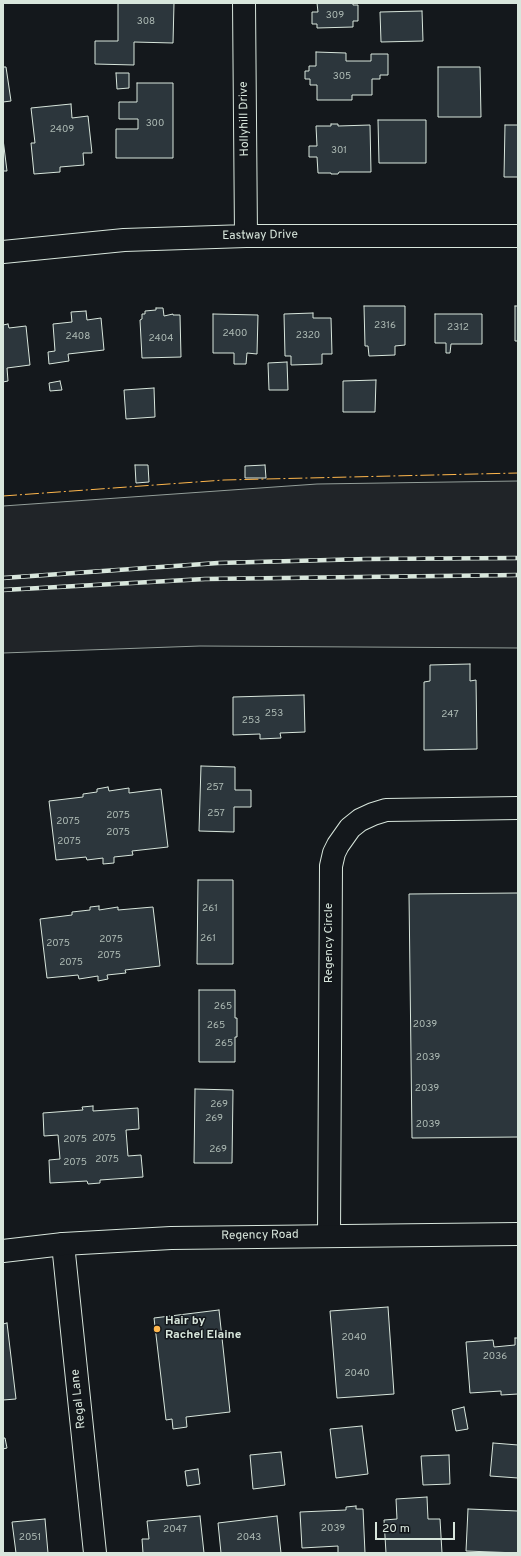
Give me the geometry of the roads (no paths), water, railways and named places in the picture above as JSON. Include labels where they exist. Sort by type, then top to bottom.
[{"type":"street","name":"Hollyhill Drive","points":[[244,3],[246,236]]},
{"type":"street","name":"Eastway Drive","points":[[3,252],[124,240],[246,236],[518,236]]},
{"type":"street","name":"Regency Circle","points":[[329,1235],[331,866],[334,853],[350,828],[360,820],[386,810],[518,808]]},
{"type":"street","name":"Regency Road","points":[[3,1251],[63,1244],[171,1238],[518,1234]]},
{"type":"street","name":"Regal Lane","points":[[63,1244],[95,1553]]},
{"type":"railway","points":[[3,578],[218,563],[367,559],[518,558]]},
{"type":"railway","points":[[3,590],[205,579],[518,575]]},
{"type":"place","name":"Hair by Rachel Elaine","points":[[157,1329]]}]
